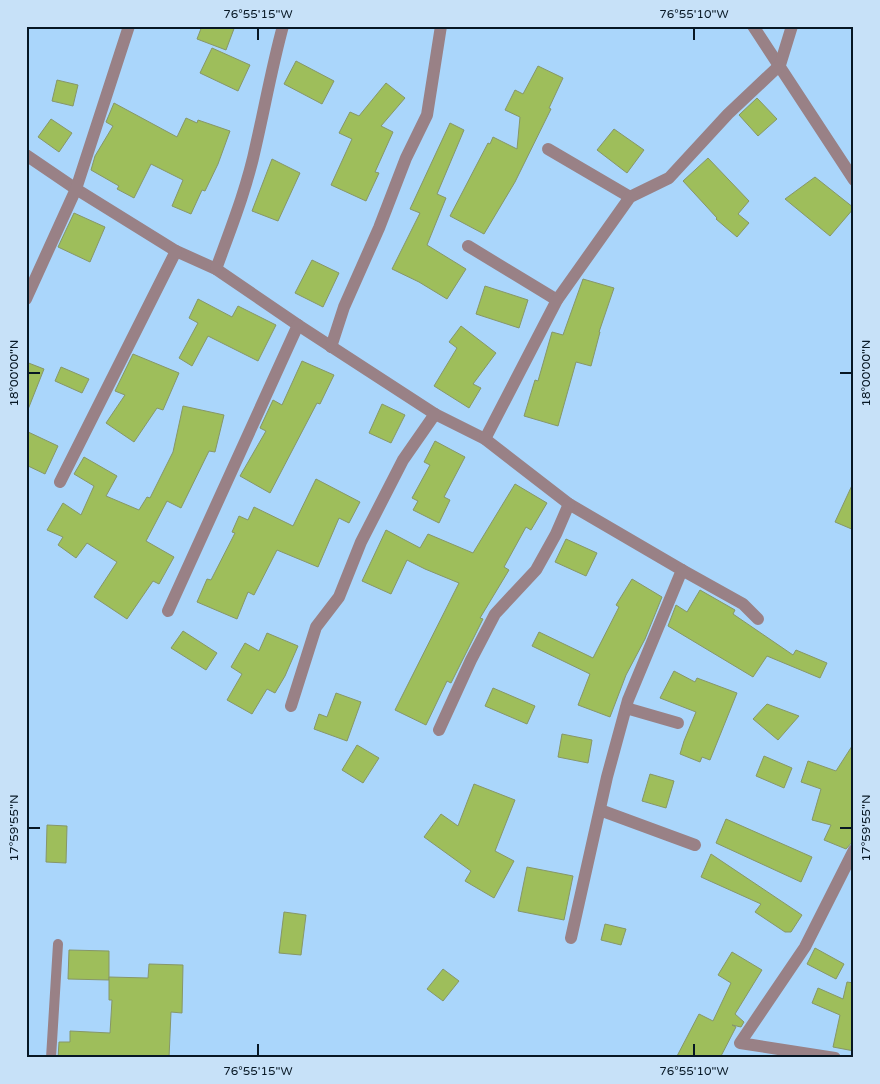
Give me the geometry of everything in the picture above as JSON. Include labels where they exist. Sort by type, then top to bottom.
[{"type":"street","points":[[26,299],[76,189],[129,26]]},
{"type":"street","points":[[216,269],[239,206],[256,147],[274,58],[283,26]]},
{"type":"street","points":[[331,346],[344,307],[379,228],[406,158],[427,115],[441,26]]},
{"type":"street","points":[[753,26],[854,180]]},
{"type":"street","points":[[485,439],[557,300],[630,197],[669,178],[728,114],[780,65],[792,26]]},
{"type":"street","points":[[548,150],[630,197]]},
{"type":"street","points":[[26,155],[176,252],[216,269],[298,325],[436,414],[485,439],[569,504],[742,604],[758,619]]},
{"type":"street","points":[[468,246],[557,300]]},
{"type":"street","points":[[60,482],[176,252]]},
{"type":"street","points":[[168,611],[298,325]]},
{"type":"street","points":[[292,706],[316,627],[339,597],[361,542],[403,460],[436,414]]},
{"type":"street","points":[[439,730],[471,660],[495,614],[536,570],[556,534],[569,504]]},
{"type":"street","points":[[571,938],[600,810],[626,708],[682,570]]},
{"type":"street","points":[[626,708],[678,723]]},
{"type":"street","points":[[600,810],[696,845]]},
{"type":"street","points":[[835,1058],[740,1043],[805,947],[854,850]]},
{"type":"lane","points":[[51,1058],[58,944]]},
{"type":"building","points":[[202,26],[235,26],[226,50],[197,39]]},
{"type":"building","points":[[212,48],[250,65],[238,91],[200,73]]},
{"type":"building","points":[[296,61],[334,81],[322,104],[284,84]]},
{"type":"building","points":[[538,66],[563,78],[549,108],[551,109],[515,182],[484,234],[450,216],[488,143],[490,144],[493,137],[517,149],[520,117],[505,110],[515,90],[523,94]]},
{"type":"building","points":[[57,80],[78,85],[73,106],[52,101]]},
{"type":"building","points":[[386,83],[405,98],[381,126],[393,132],[375,172],[379,173],[366,201],[331,185],[352,139],[339,133],[350,112],[359,116]]},
{"type":"building","points":[[757,98],[777,119],[758,136],[739,115]]},
{"type":"building","points":[[114,103],[177,137],[186,118],[197,123],[198,120],[230,131],[218,164],[205,191],[202,190],[191,214],[172,206],[183,180],[151,164],[134,198],[117,189],[119,186],[91,170],[95,156],[113,126],[106,122]]},
{"type":"building","points":[[51,119],[72,133],[59,152],[38,137]]},
{"type":"building","points":[[450,123],[464,130],[437,194],[446,198],[427,245],[466,269],[447,299],[419,282],[392,269],[420,213],[410,209]]},
{"type":"building","points":[[614,129],[644,150],[627,173],[597,150]]},
{"type":"building","points":[[708,158],[749,201],[738,214],[749,223],[737,237],[716,219],[683,181]]},
{"type":"building","points":[[272,159],[300,173],[278,221],[252,211]]},
{"type":"building","points":[[815,177],[854,208],[830,236],[785,199]]},
{"type":"building","points":[[74,213],[105,227],[90,262],[58,247]]},
{"type":"building","points":[[312,260],[339,273],[323,307],[295,293]]},
{"type":"building","points":[[583,279],[614,288],[599,332],[591,366],[576,362],[558,426],[524,416],[535,380],[538,381],[552,332],[563,335]]},
{"type":"building","points":[[485,286],[528,300],[519,328],[476,314]]},
{"type":"building","points":[[198,299],[232,317],[238,306],[276,325],[258,361],[208,336],[192,366],[179,358],[198,323],[189,318]]},
{"type":"building","points":[[461,326],[496,353],[473,384],[481,388],[469,408],[434,386],[457,348],[449,342]]},
{"type":"building","points":[[133,354],[179,373],[163,410],[157,408],[134,442],[106,423],[125,395],[115,391]]},
{"type":"building","points":[[302,361],[334,375],[320,404],[317,403],[270,493],[240,476],[266,431],[260,428],[273,400],[282,405]]},
{"type":"building","points":[[26,362],[44,369],[27,412],[26,412]]},
{"type":"building","points":[[61,367],[89,379],[82,393],[55,381]]},
{"type":"building","points":[[382,404],[405,415],[391,443],[369,433]]},
{"type":"building","points":[[183,406],[224,415],[215,452],[209,451],[181,508],[167,501],[146,541],[174,557],[159,584],[153,581],[127,619],[94,597],[117,562],[87,543],[76,558],[58,545],[63,537],[47,530],[63,503],[81,515],[94,486],[74,474],[84,457],[117,476],[106,496],[139,510],[147,497],[150,498],[173,452]]},
{"type":"building","points":[[26,431],[58,446],[45,474],[26,465]]},
{"type":"building","points":[[435,441],[465,457],[444,497],[450,500],[439,523],[413,510],[418,501],[412,498],[430,465],[424,462]]},
{"type":"building","points":[[316,479],[360,502],[349,523],[339,518],[318,567],[277,550],[254,595],[248,592],[237,619],[197,602],[207,579],[211,580],[235,533],[232,532],[239,516],[248,520],[254,507],[293,526]]},
{"type":"building","points":[[854,481],[854,530],[835,522]]},
{"type":"building","points":[[515,484],[547,503],[531,530],[526,527],[504,567],[509,570],[480,618],[483,619],[451,683],[447,681],[426,725],[395,710],[459,583],[407,560],[391,594],[362,581],[386,530],[420,548],[428,534],[473,553]]},
{"type":"building","points":[[566,539],[597,553],[586,576],[555,562]]},
{"type":"building","points":[[632,579],[662,597],[645,639],[626,675],[610,717],[578,705],[590,674],[532,646],[539,632],[593,658],[619,607],[616,605]]},
{"type":"building","points":[[700,590],[735,610],[733,614],[793,655],[796,650],[827,663],[820,678],[767,656],[753,677],[668,626],[676,605],[687,612]]},
{"type":"building","points":[[183,631],[217,653],[206,670],[171,648]]},
{"type":"building","points":[[267,633],[298,646],[285,676],[275,693],[267,689],[252,714],[227,700],[242,674],[231,667],[245,643],[259,651]]},
{"type":"building","points":[[674,671],[695,682],[697,678],[737,693],[710,760],[702,757],[700,762],[680,754],[696,712],[660,698]]},
{"type":"building","points":[[493,688],[535,706],[527,724],[485,706]]},
{"type":"building","points":[[336,693],[361,702],[347,741],[314,729],[319,714],[327,717]]},
{"type":"building","points":[[767,704],[799,716],[778,740],[753,719]]},
{"type":"building","points":[[562,734],[592,740],[588,763],[558,757]]},
{"type":"building","points":[[854,743],[854,840],[846,849],[824,840],[831,825],[812,820],[821,789],[801,782],[808,761],[836,771]]},
{"type":"building","points":[[357,745],[379,758],[363,783],[342,770]]},
{"type":"building","points":[[764,756],[792,768],[784,788],[756,776]]},
{"type":"building","points":[[650,774],[674,781],[666,808],[642,801]]},
{"type":"building","points":[[474,784],[515,800],[495,851],[514,861],[494,898],[465,881],[471,871],[424,837],[441,814],[458,826]]},
{"type":"building","points":[[726,819],[812,857],[801,882],[716,843]]},
{"type":"building","points":[[47,825],[67,826],[66,863],[46,862]]},
{"type":"building","points":[[711,854],[802,915],[791,932],[785,932],[755,912],[761,904],[701,877]]},
{"type":"building","points":[[527,867],[573,876],[564,920],[518,911]]},
{"type":"building","points":[[284,912],[306,915],[301,955],[279,953]]},
{"type":"building","points":[[605,924],[626,929],[621,945],[601,940]]},
{"type":"building","points":[[815,948],[844,964],[836,979],[807,964]]},
{"type":"building","points":[[69,950],[109,951],[109,980],[68,979]]},
{"type":"building","points":[[732,952],[762,970],[735,1014],[744,1022],[741,1027],[732,1025],[736,1027],[720,1058],[676,1058],[699,1014],[713,1021],[731,983],[718,975]]},
{"type":"building","points":[[149,964],[183,965],[182,1013],[171,1012],[169,1058],[58,1058],[59,1042],[70,1042],[70,1031],[110,1033],[112,1000],[109,1000],[109,977],[148,978]]},
{"type":"building","points":[[443,969],[459,981],[443,1001],[427,989]]},
{"type":"building","points":[[847,982],[854,983],[854,1051],[833,1047],[840,1015],[812,1003],[818,988],[843,999]]}]
